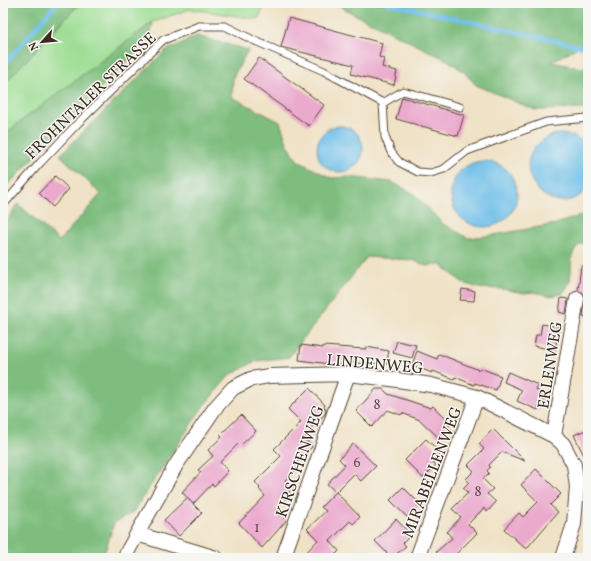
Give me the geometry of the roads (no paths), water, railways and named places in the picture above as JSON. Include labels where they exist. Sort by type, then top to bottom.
[{"type":"street","name":"ERLENWEG","points":[[554,436],[577,299]]},
{"type":"street","name":"LINDENWEG","points":[[124,558],[136,534],[176,465],[215,408],[233,388],[251,379],[269,376],[348,374],[431,385],[477,397],[554,436],[563,444],[574,465],[577,487],[574,524],[563,558]]},
{"type":"street","name":"KIRSCHENWEG","points":[[283,558],[348,374]]},
{"type":"street","name":"MIRABELLENWEG","points":[[417,558],[477,397]]},
{"type":"street","points":[[136,534],[216,558]]},
{"type":"lane","name":"FROHNTALER STRASSE","points":[[3,205],[40,163],[163,40],[199,26],[225,26],[324,71],[383,103]]},
{"type":"lane","points":[[460,107],[403,91],[383,103],[385,138],[391,152],[399,162],[418,172],[431,173],[444,168],[467,151],[546,122],[588,118]]},
{"type":"water","points":[[335,126],[345,126],[353,130],[359,136],[363,144],[363,154],[359,162],[353,168],[345,172],[335,172],[327,168],[321,162],[317,154],[317,144],[321,136],[327,130]]},
{"type":"water","points":[[556,134],[574,136],[585,143],[588,147],[588,188],[573,199],[558,201],[545,196],[534,185],[529,172],[530,158],[538,144]]},
{"type":"water","points":[[484,161],[497,163],[507,171],[515,181],[517,194],[515,207],[507,217],[497,225],[484,227],[471,225],[461,217],[453,207],[451,194],[453,181],[461,171],[471,163]]},
{"type":"waterway","points":[[3,66],[57,3]]},
{"type":"waterway","points":[[387,3],[588,48]]}]
